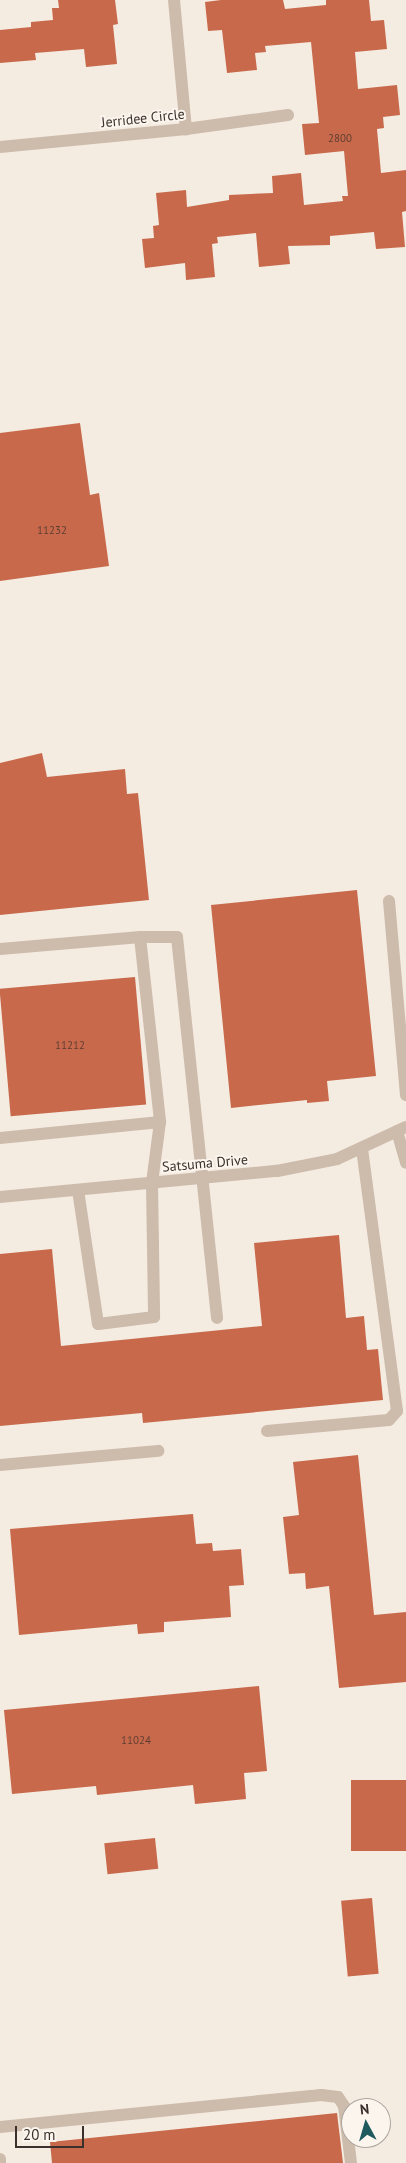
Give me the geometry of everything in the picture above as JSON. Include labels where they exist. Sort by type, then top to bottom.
[{"type":"street","points":[[174,0],[186,129]]},
{"type":"street","name":"Jerridee Circle","points":[[0,147],[186,129],[288,115]]},
{"type":"street","points":[[389,901],[406,1095]]},
{"type":"street","points":[[0,949],[140,937],[177,936],[204,1178],[217,1318]]},
{"type":"street","points":[[78,1190],[98,1324],[154,1317],[152,1183],[160,1122],[140,937]]},
{"type":"street","points":[[0,1138],[160,1122]]},
{"type":"street","points":[[402,1129],[406,1163]]},
{"type":"street","name":"Satsuma Drive","points":[[0,1197],[278,1171],[337,1159],[402,1129]]},
{"type":"street","points":[[267,1431],[389,1420],[397,1410],[362,1148]]},
{"type":"street","points":[[0,1465],[158,1451]]},
{"type":"street","points":[[0,2127],[321,2095],[338,2097],[344,2106],[351,2163]]},
{"type":"building","points":[[58,0],[115,0],[118,24],[113,25],[117,64],[86,67],[84,49],[35,53],[36,60],[0,63],[0,30],[31,27],[31,22],[53,20],[52,8],[59,8]]},
{"type":"building","points":[[221,0],[283,0],[285,9],[326,5],[326,0],[369,0],[371,21],[384,20],[387,49],[355,52],[358,89],[397,85],[400,115],[383,117],[384,128],[377,129],[381,173],[406,170],[406,211],[402,212],[405,247],[376,249],[374,232],[330,236],[330,245],[288,246],[290,264],[259,267],[256,233],[217,237],[218,243],[212,244],[215,277],[186,280],[185,263],[145,268],[142,239],[154,238],[153,226],[159,225],[156,193],[186,190],[187,207],[229,200],[229,195],[273,193],[272,176],[301,173],[304,205],[343,201],[342,196],[348,196],[344,151],[305,155],[302,124],[319,123],[311,42],[265,46],[266,52],[255,53],[257,70],[227,73],[222,30],[208,31],[205,2]]},
{"type":"building","points":[[80,423],[90,495],[99,493],[109,566],[0,581],[0,433]]},
{"type":"building","points":[[42,753],[47,777],[125,769],[127,794],[138,793],[149,900],[0,915],[0,763]]},
{"type":"building","points":[[357,890],[376,1076],[327,1081],[329,1101],[307,1103],[307,1100],[231,1108],[211,905]]},
{"type":"building","points":[[135,977],[146,1105],[11,1116],[0,989]]},
{"type":"building","points":[[339,1235],[346,1318],[364,1316],[367,1350],[378,1349],[383,1400],[143,1423],[142,1413],[0,1426],[0,1254],[52,1249],[61,1346],[262,1326],[254,1243]]},
{"type":"building","points":[[358,1455],[374,1615],[406,1612],[406,1682],[339,1688],[329,1586],[306,1589],[305,1573],[289,1574],[283,1517],[299,1515],[293,1462]]},
{"type":"building","points":[[193,1514],[196,1544],[212,1543],[213,1551],[241,1549],[244,1585],[229,1586],[231,1617],[164,1622],[164,1632],[138,1634],[137,1624],[19,1635],[10,1529]]},
{"type":"building","points":[[259,1686],[267,1771],[244,1773],[246,1799],[195,1804],[193,1785],[97,1795],[96,1786],[12,1794],[4,1710]]},
{"type":"building","points":[[351,1780],[406,1780],[406,1851],[351,1851]]},
{"type":"building","points":[[155,1838],[158,1869],[108,1874],[104,1843]]},
{"type":"building","points":[[372,1898],[379,1974],[348,1976],[341,1901]]},
{"type":"building","points":[[337,2113],[343,2163],[52,2163],[50,2142]]}]
